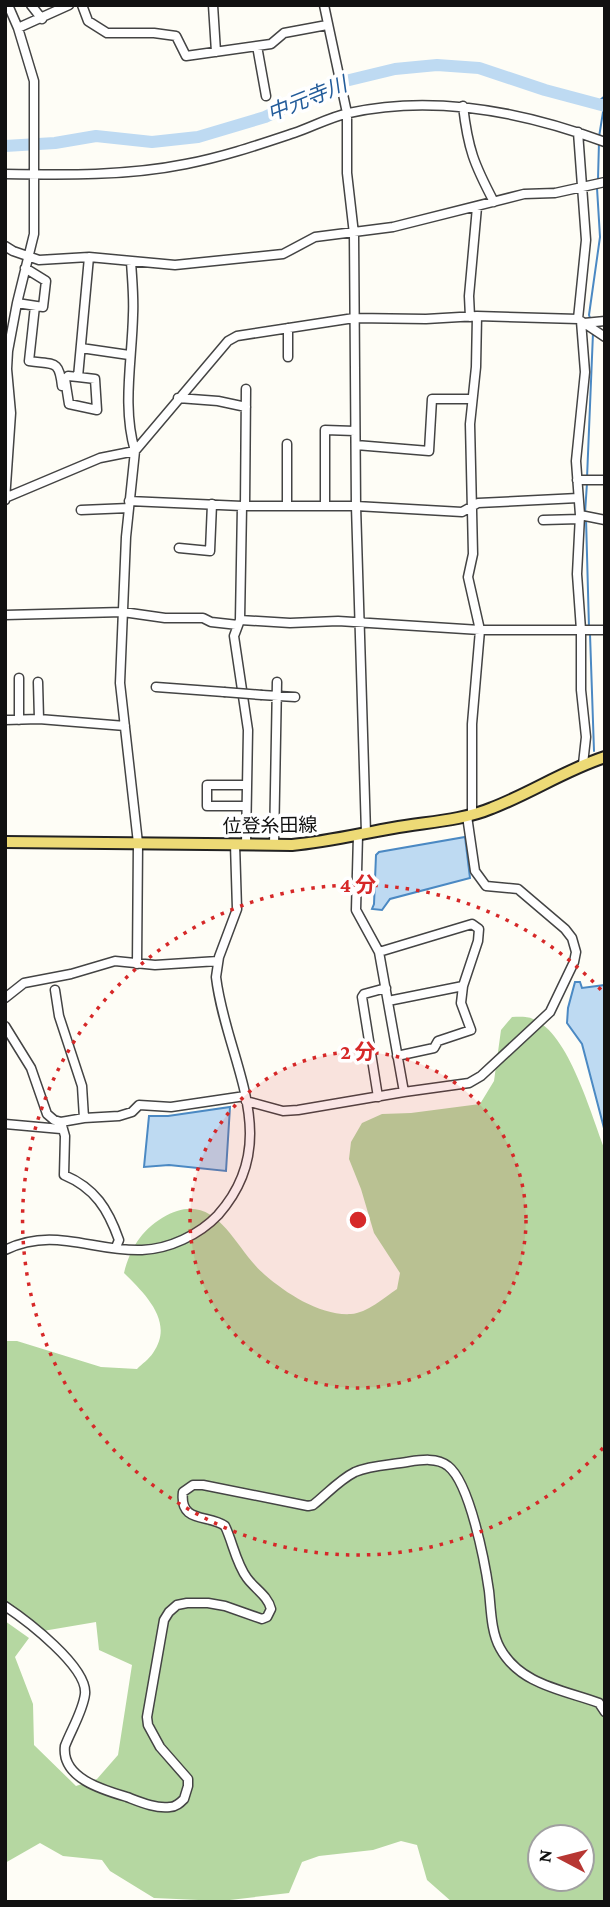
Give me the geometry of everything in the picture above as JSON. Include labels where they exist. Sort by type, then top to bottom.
[{"type":"main road","name":"位登糸田線","points":[[5,842],[274,845],[332,841],[469,816],[494,808],[583,764],[605,757]]},
{"type":"street","points":[[8,5],[34,80],[34,234],[17,303],[7,369],[11,413],[5,499],[100,458],[135,451],[228,341],[254,332],[354,318],[474,317],[605,321]]},
{"type":"street","points":[[31,5],[42,19]]},
{"type":"street","points":[[18,28],[69,5]]},
{"type":"street","points":[[82,5],[88,20],[107,33],[176,36],[186,56],[271,44],[284,33],[327,26]]},
{"type":"street","points":[[213,5],[216,52]]},
{"type":"street","points":[[324,5],[346,110],[347,173],[354,233],[362,834],[356,910],[379,952],[404,1092]]},
{"type":"street","points":[[257,46],[266,96]]},
{"type":"street","points":[[5,174],[34,171],[119,173],[184,164],[240,151],[346,110],[398,106],[463,106],[550,123],[605,142]]},
{"type":"street","points":[[463,106],[467,143],[474,164],[494,202]]},
{"type":"street","points":[[578,132],[586,240],[581,321],[585,372],[578,426],[577,480],[580,517],[577,574],[581,690],[586,737],[583,764]]},
{"type":"street","points":[[5,246],[28,257],[53,261],[89,257],[175,265],[283,254],[315,237],[393,227],[524,194],[555,193],[605,182]]},
{"type":"street","points":[[5,1124],[61,1125],[84,1118],[119,1116],[132,1112],[139,1105],[171,1108],[246,1099],[282,1111],[469,1083],[481,1076],[551,1012],[574,962],[576,952],[572,938],[518,889],[486,886],[475,871],[469,816],[472,724],[480,630],[468,577],[473,554],[470,424],[474,317],[469,296],[477,207]]},
{"type":"street","points":[[78,377],[89,257]]},
{"type":"street","points":[[131,261],[133,316],[129,355],[129,411],[135,451],[129,505],[120,684],[138,843],[137,964]]},
{"type":"street","points":[[17,303],[43,307],[46,281],[25,268]]},
{"type":"street","points":[[35,306],[29,361],[56,365],[60,369],[66,413]]},
{"type":"street","points":[[581,321],[605,337]]},
{"type":"street","points":[[288,328],[288,358]]},
{"type":"street","points":[[81,348],[129,355]]},
{"type":"street","points":[[68,376],[78,377],[94,379],[97,410],[69,404],[65,379],[68,376]]},
{"type":"street","points":[[5,1250],[26,1241],[43,1238],[142,1250],[186,1239],[220,1213],[236,1191],[248,1160],[252,1138],[246,1099],[217,984],[218,961],[237,909],[240,844],[246,806],[248,730],[234,636],[239,622],[246,389]]},
{"type":"street","points":[[178,398],[218,401],[246,407]]},
{"type":"street","points":[[356,445],[429,451],[432,399],[472,399]]},
{"type":"street","points":[[325,506],[325,430],[355,431]]},
{"type":"street","points":[[287,444],[288,506]]},
{"type":"street","points":[[577,480],[605,481]]},
{"type":"street","points":[[81,510],[129,505],[212,504],[356,506],[462,512],[478,503],[578,498]]},
{"type":"street","points":[[178,548],[210,551],[212,504]]},
{"type":"street","points":[[543,520],[580,517],[605,520]]},
{"type":"street","points":[[5,615],[123,612],[165,618],[203,618],[211,622],[360,622],[480,630],[605,630]]},
{"type":"street","points":[[19,678],[19,720]]},
{"type":"street","points":[[38,682],[39,719]]},
{"type":"street","points":[[274,845],[277,682]]},
{"type":"street","points":[[156,687],[295,697]]},
{"type":"street","points":[[5,720],[39,719],[125,726]]},
{"type":"street","points":[[246,806],[207,806],[207,785],[247,785]]},
{"type":"street","points":[[379,952],[472,924],[477,926],[480,932],[463,986],[461,1003],[471,1030],[438,1041],[434,1048],[397,1056]]},
{"type":"street","points":[[5,998],[24,983],[71,974],[115,961],[155,965],[218,961]]},
{"type":"street","points":[[388,1002],[463,986]]},
{"type":"street","points":[[378,1097],[362,997],[364,994],[386,988]]},
{"type":"street","points":[[55,990],[59,1016],[82,1086],[84,1118]]},
{"type":"street","points":[[5,1026],[31,1068],[47,1114],[61,1125],[65,1136],[64,1175],[81,1182],[106,1210],[119,1240],[116,1247]]},
{"type":"street","points":[[5,1606],[22,1617],[65,1657],[83,1681],[83,1703],[65,1746],[64,1754],[69,1766],[83,1780],[96,1787],[150,1805],[171,1807],[184,1799],[188,1779],[160,1748],[148,1725],[147,1717],[164,1620],[177,1605],[187,1603],[225,1606],[262,1619],[267,1617],[271,1609],[270,1602],[241,1569],[225,1526],[187,1513],[182,1499],[183,1492],[193,1485],[203,1486],[308,1506],[313,1505],[355,1472],[432,1460],[448,1466],[462,1484],[486,1576],[499,1647],[521,1672],[538,1683],[599,1703],[605,1712]]},
{"type":"green space","points":[[512,1017],[528,1017],[546,1027],[568,1057],[605,1150],[605,1902],[452,1902],[427,1880],[417,1845],[401,1841],[373,1850],[319,1856],[302,1862],[289,1893],[221,1901],[154,1898],[110,1871],[102,1860],[63,1856],[40,1843],[5,1863],[5,1621],[29,1638],[15,1657],[33,1704],[34,1745],[76,1786],[97,1779],[118,1755],[132,1665],[99,1650],[96,1622],[43,1631],[5,1604],[5,1341],[17,1341],[101,1367],[137,1369],[153,1353],[161,1330],[155,1309],[124,1273],[133,1248],[142,1235],[162,1218],[181,1210],[196,1209],[210,1214],[233,1236],[265,1275],[305,1302],[316,1308],[340,1314],[363,1311],[397,1289],[400,1273],[374,1233],[349,1159],[351,1142],[362,1123],[382,1114],[480,1104],[494,1081],[501,1030]]},
{"type":"water","points":[[465,837],[470,878],[390,899],[382,910],[372,909],[376,855],[379,852]]},
{"type":"water","points":[[575,982],[580,982],[582,988],[605,985],[605,1132],[582,1044],[567,1023]]},
{"type":"water","points":[[230,1107],[226,1171],[169,1165],[144,1167],[149,1116]]},
{"type":"waterway","name":"中元寺川","points":[[5,146],[55,143],[96,136],[152,142],[198,137],[265,117],[337,83],[395,69],[437,65],[479,68],[605,106]]},
{"type":"waterway","points":[[595,104],[605,96]]},
{"type":"waterway","points":[[599,137],[604,106]]},
{"type":"waterway","points":[[598,179],[599,142]]},
{"type":"waterway","points":[[591,321],[589,315],[600,237],[597,188]]},
{"type":"waterway","points":[[587,478],[593,333]]},
{"type":"waterway","points":[[585,513],[587,483]]},
{"type":"waterway","points":[[586,518],[589,628]]},
{"type":"waterway","points":[[590,634],[594,751]]}]
